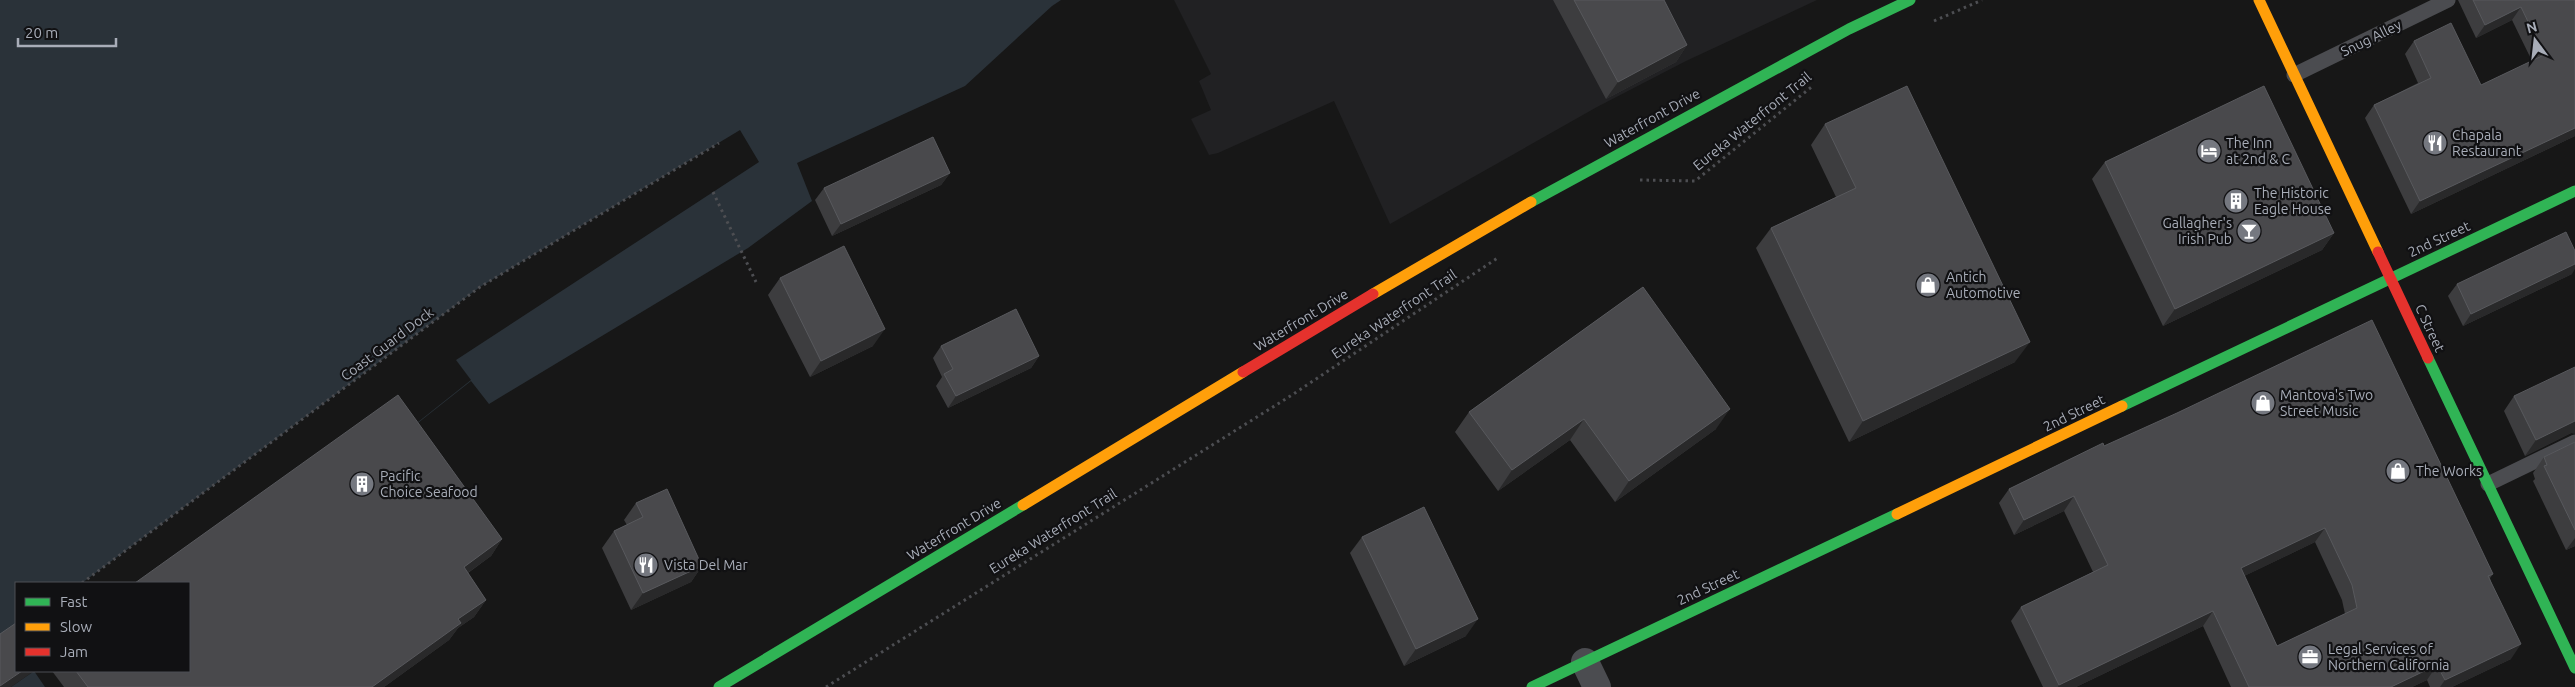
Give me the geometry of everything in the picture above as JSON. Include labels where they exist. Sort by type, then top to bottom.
[{"type":"street","name":"Waterfront Drive","points":[[719,687],[1492,222],[1849,29],[1910,0]]},
{"type":"street","name":"C Street","points":[[2259,0],[2575,668]]},
{"type":"street","name":"2nd Street","points":[[1532,687],[2575,191]]},
{"type":"street","points":[[1585,662],[1597,687]]},
{"type":"lane","name":"Snug Alley","points":[[2294,75],[2448,0]]},
{"type":"lane","points":[[2488,484],[2575,442]]},
{"type":"path","points":[[1930,23],[1982,0]]},
{"type":"path","name":"Eureka Waterfront Trail","points":[[1636,180],[1695,181],[1822,79]]},
{"type":"path","name":"Coast Guard Dock","points":[[83,582],[480,287],[719,143]]},
{"type":"path","points":[[713,192],[756,282]]},
{"type":"path","name":"Eureka Waterfront Trail","points":[[826,687],[1292,395],[1503,255]]},
{"type":"shaded area","points":[[0,0],[1061,0],[1052,6],[965,86],[797,163],[812,201],[748,248],[489,404],[471,381],[190,603],[190,582],[15,582],[15,672],[103,672],[84,687],[0,687]]},
{"type":"shaded area","points":[[1174,0],[1817,0],[1686,61],[1597,107],[1390,224],[1334,101],[1218,153],[1209,155],[1191,119],[1211,110],[1199,81],[1211,74]]},
{"type":"pier","points":[[740,130],[759,162],[456,360],[471,380],[190,603],[190,582],[83,582],[480,287]]},
{"type":"pier","points":[[15,672],[33,672],[11,687],[0,687]]},
{"type":"pier","points":[[35,672],[103,672],[84,687],[45,687]]},
{"type":"building","points":[[1574,0],[1664,0],[1687,45],[1618,82]]},
{"type":"building","points":[[2473,0],[2575,0],[2575,128],[2420,201],[2374,105],[2431,78],[2414,41],[2451,23],[2481,85],[2544,55],[2521,7],[2485,25]]},
{"type":"building","points":[[1907,86],[2030,342],[1863,421],[1771,228],[1856,188],[1825,124]]},
{"type":"building","points":[[2264,86],[2334,233],[2175,309],[2105,162]]},
{"type":"building","points":[[933,137],[950,173],[841,224],[824,188]]},
{"type":"building","points":[[2566,232],[2575,251],[2575,264],[2471,314],[2457,284]]},
{"type":"building","points":[[844,246],[885,329],[821,361],[780,278]]},
{"type":"building","points":[[1643,287],[1730,409],[1629,481],[1584,419],[1512,470],[1469,412]]},
{"type":"building","points":[[1016,309],[1039,356],[956,396],[944,374],[953,369],[941,346]]},
{"type":"building","points":[[2372,320],[2493,574],[2488,576],[2521,644],[2445,680],[2437,665],[2391,687],[2249,687],[2213,611],[2059,685],[2021,607],[2108,565],[2074,496],[2024,520],[2009,489],[2103,443],[2104,446]],"holes":[[[2325,528],[2352,585],[2357,608],[2277,646],[2241,568]]]},
{"type":"building","points":[[2575,367],[2575,421],[2536,440],[2514,396]]},
{"type":"building","name":"Pacific Choice Seafood","points":[[398,395],[502,539],[464,567],[486,600],[458,619],[461,623],[372,687],[88,687],[77,672],[190,672],[190,582],[136,582]]},
{"type":"building","points":[[2575,442],[2575,530],[2544,466],[2547,465],[2544,457]]},
{"type":"building","name":"Vista Del Mar","points":[[667,489],[702,566],[643,593],[614,531],[643,517],[636,503]]},
{"type":"building","points":[[1424,507],[1478,619],[1416,649],[1362,537]]},
{"type":"building","points":[[15,624],[15,672],[21,672],[0,686],[0,634]]},
{"type":"traffic: fast","points":[[1531,202],[1849,29],[1910,0]]},
{"type":"traffic: fast","points":[[2122,406],[2575,191]]},
{"type":"traffic: fast","points":[[2428,358],[2575,668]]},
{"type":"traffic: fast","points":[[719,687],[1023,505]]},
{"type":"traffic: fast","points":[[1532,687],[1897,514]]},
{"type":"traffic: slow","points":[[2259,0],[2378,252]]},
{"type":"traffic: slow","points":[[1373,294],[1531,202]]},
{"type":"traffic: slow","points":[[1023,505],[1243,372]]},
{"type":"traffic: slow","points":[[1897,514],[2122,406]]},
{"type":"traffic: jam","points":[[2378,252],[2428,358]]},
{"type":"traffic: jam","points":[[1243,372],[1373,294]]},
{"type":"place","name":"Chapala Restaurant","points":[[2435,143]]},
{"type":"place","name":"The Inn at 2nd & C","points":[[2209,151]]},
{"type":"place","name":"The Historic Eagle House","points":[[2236,201]]},
{"type":"place","name":"Gallagher's Irish Pub","points":[[2249,231]]},
{"type":"place","name":"Antich Automotive","points":[[1928,285]]},
{"type":"place","name":"Mantova's Two Street Music","points":[[2263,403]]},
{"type":"place","name":"The Works","points":[[2398,471]]},
{"type":"place","name":"Pacific Choice Seafood","points":[[362,484]]},
{"type":"place","name":"Vista Del Mar","points":[[646,565]]},
{"type":"place","name":"Legal Services of Northern California","points":[[2310,657]]}]
